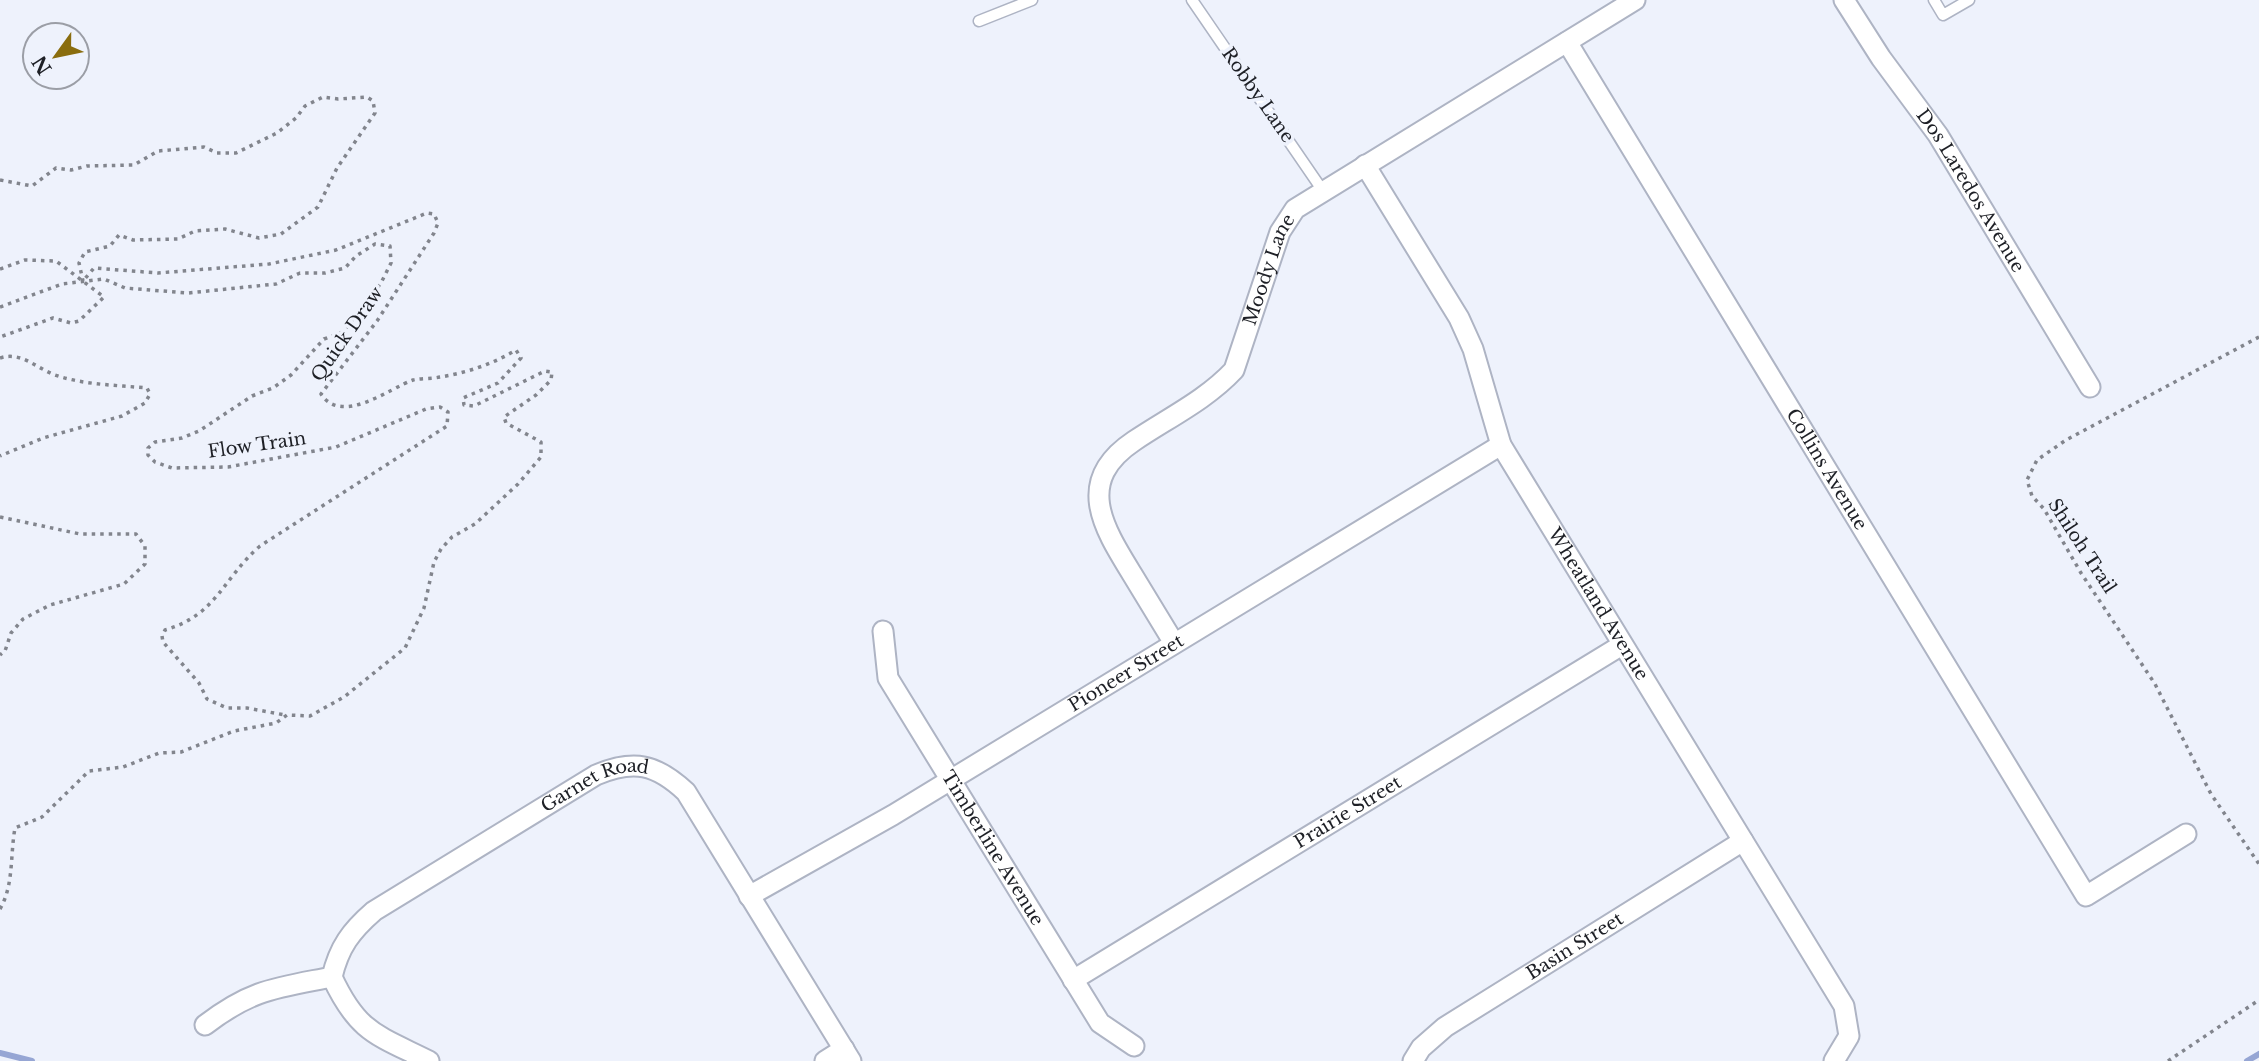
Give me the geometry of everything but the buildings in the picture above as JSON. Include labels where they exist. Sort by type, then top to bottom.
[{"type":"street","name":"Moody Lane","points":[[1174,643],[1105,530],[1098,506],[1100,481],[1113,459],[1130,443],[1218,388],[1234,370],[1279,232],[1295,209],[1635,0]]},
{"type":"street","name":"Dos Laredos Avenue","points":[[1844,0],[1881,58],[1938,135],[2090,387]]},
{"type":"street","name":"Collins Avenue","points":[[1567,42],[2086,897],[2186,834]]},
{"type":"street","name":"Wheatland Avenue","points":[[1365,165],[1459,318],[1476,360],[1501,445],[1844,1006],[1849,1036],[1834,1061]]},
{"type":"street","name":"Pioneer Street","points":[[749,896],[950,779],[1501,445]]},
{"type":"street","name":"Timberline Avenue","points":[[883,631],[888,678],[1100,1023],[1134,1046]]},
{"type":"street","name":"Prairie Street","points":[[1073,980],[1622,645]]},
{"type":"street","name":"Garnet Road","points":[[332,977],[338,951],[354,929],[374,911],[596,775],[620,765],[645,766],[667,774],[686,792],[848,1055]]},
{"type":"street","name":"Basin Street","points":[[1413,1061],[1421,1048],[1445,1027],[1743,841]]},
{"type":"street","points":[[205,1025],[234,1003],[259,991],[332,977],[345,1005],[365,1028],[429,1061]]},
{"type":"street","points":[[825,1061],[848,1055]]},
{"type":"lane","points":[[979,21],[1032,0]]},
{"type":"lane","name":"Robby Lane","points":[[1192,0],[1323,191]]},
{"type":"lane","points":[[1934,0],[1943,15],[1969,0]]},
{"type":"path","points":[[0,180],[32,186],[56,168],[71,170],[87,166],[134,165],[158,150],[204,148],[217,153],[236,153],[277,133],[310,102],[323,97],[367,97],[373,101],[375,113],[337,168],[323,200],[281,234],[259,238],[225,229],[195,231],[178,239],[133,240],[119,235],[110,246],[85,252],[79,263],[83,281]]},
{"type":"path","name":"Quick Draw","points":[[0,909],[12,872],[11,852],[15,828],[42,817],[89,771],[123,767],[159,753],[181,752],[234,731],[276,723],[287,715],[310,716],[344,697],[405,648],[424,608],[434,562],[440,549],[452,537],[475,524],[518,484],[541,457],[541,442],[506,423],[504,417],[536,395],[551,380],[552,372],[545,371],[474,406],[464,405],[463,398],[498,383],[521,358],[516,350],[480,367],[413,380],[387,396],[361,403],[339,407],[326,401],[321,394],[377,321],[434,233],[438,218],[427,213],[336,250],[269,264],[159,273],[94,268],[83,281]]},
{"type":"path","name":"Flow Train","points":[[83,281],[104,279],[125,288],[188,293],[276,284],[300,273],[325,273],[345,268],[356,256],[375,244],[390,246],[391,263],[381,283],[343,332],[324,339],[290,375],[273,388],[252,396],[199,431],[182,438],[155,442],[148,448],[148,455],[164,466],[228,467],[337,447],[426,409],[440,407],[449,412],[447,426],[260,546],[240,564],[211,606],[183,625],[165,630],[163,642],[199,683],[207,699],[227,708],[247,708],[287,715]]},
{"type":"path","points":[[0,269],[24,260],[56,261],[104,297],[79,321],[71,324],[52,318],[0,337]]},
{"type":"path","points":[[0,307],[62,284],[83,281]]},
{"type":"path","name":"Shiloh Trail","points":[[2259,337],[2066,440],[2037,460],[2027,480],[2032,496],[2044,509],[2081,573],[2155,684],[2211,794],[2259,864]]},
{"type":"path","points":[[0,358],[20,357],[54,374],[83,382],[147,388],[150,394],[145,403],[122,416],[44,438],[0,456]]},
{"type":"path","points":[[0,517],[80,534],[136,534],[145,546],[145,564],[124,584],[50,605],[23,619],[11,633],[5,652],[0,655]]},
{"type":"path","points":[[2168,1061],[2259,1000]]},
{"type":"waterway","points":[[0,1053],[32,1061]]},
{"type":"waterway","points":[[2247,1061],[2259,1054]]}]
